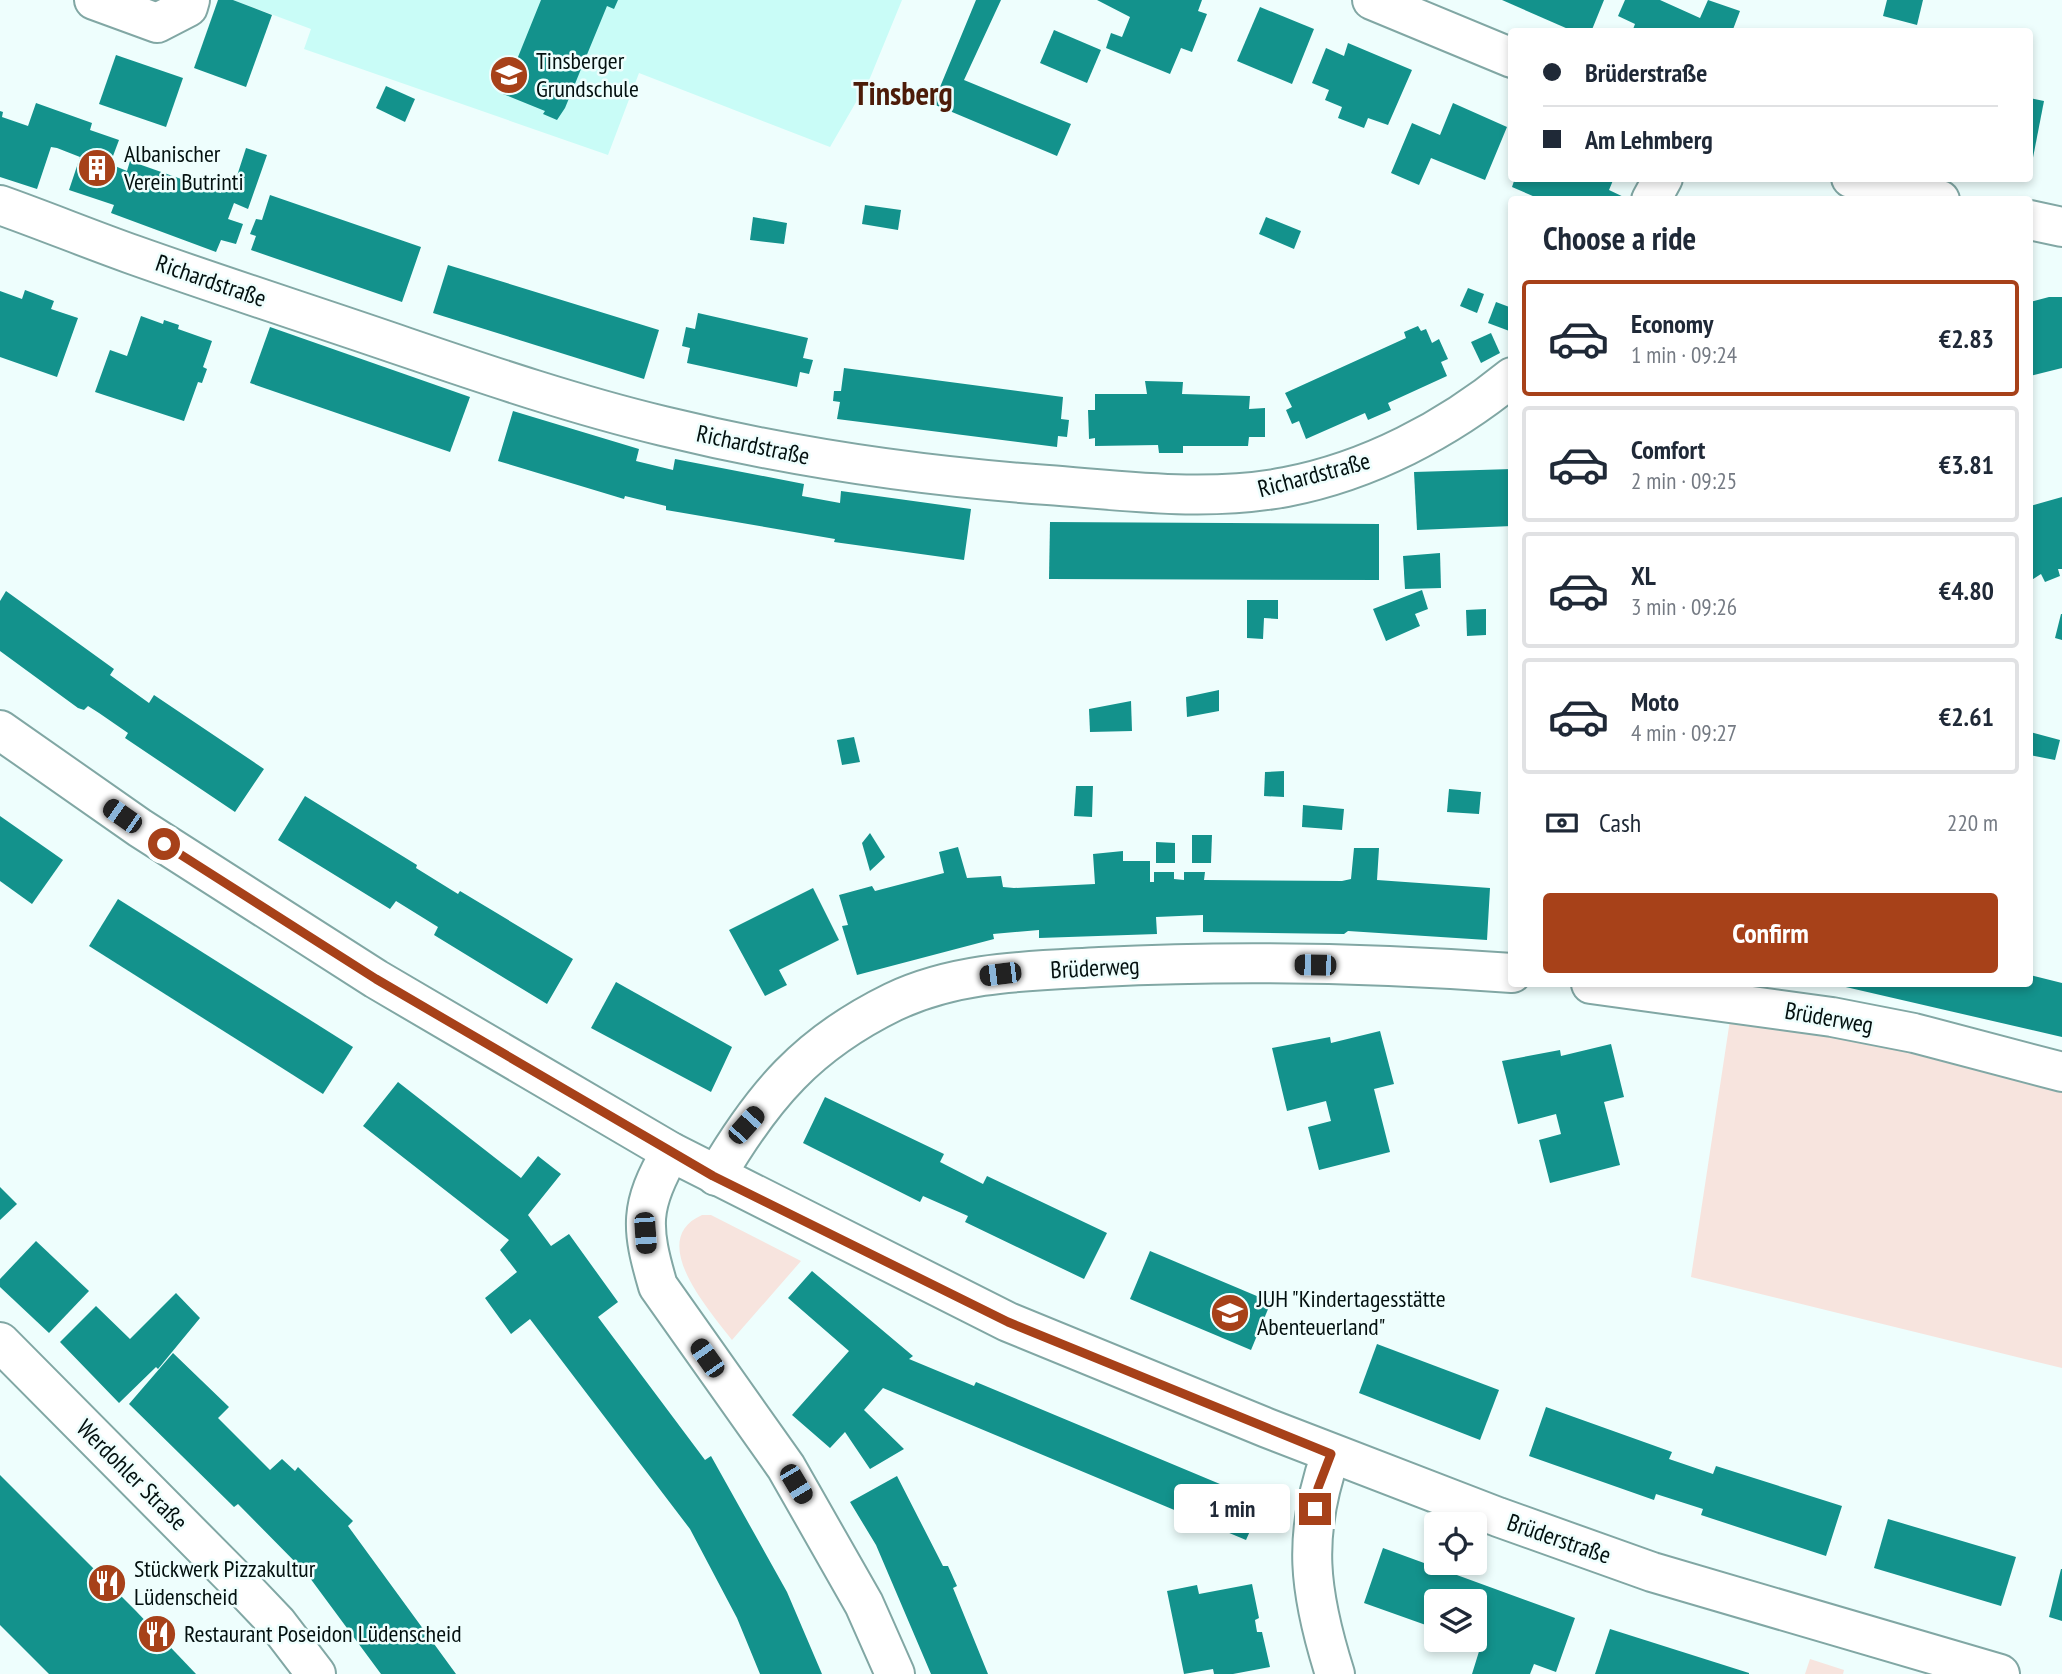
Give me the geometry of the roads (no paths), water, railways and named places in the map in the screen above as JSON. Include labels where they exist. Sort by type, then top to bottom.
[{"type":"street","points":[[94,0],[157,23],[189,4]]},
{"type":"street","points":[[1372,0],[1508,56]]},
{"type":"street","points":[[1867,182],[1924,196]]},
{"type":"street","name":"Richardstraße","points":[[0,205],[134,255],[571,401],[677,429],[827,460],[920,474],[1182,495],[1244,493],[1289,486],[1386,455],[1422,439],[1448,424],[1508,380]]},
{"type":"street","points":[[2033,221],[2062,227]]},
{"type":"street","name":"Brüderstraße","points":[[0,730],[140,828],[376,979],[671,1152],[1008,1322],[1331,1454],[1652,1572],[2000,1674]]},
{"type":"street","name":"Brüderweg","points":[[716,1176],[746,1125],[809,1054],[841,1031],[895,1002],[955,980],[1022,971],[1182,963],[1342,965],[1508,973]]},
{"type":"street","name":"Brüderweg","points":[[1613,987],[1832,1017],[1914,1034],[2062,1072]]},
{"type":"street","points":[[671,1152],[658,1174],[644,1215],[647,1251],[658,1286],[786,1467],[864,1604],[895,1674]]},
{"type":"street","name":"Werdohler Straße","points":[[0,1342],[277,1623],[316,1674]]},
{"type":"street","points":[[1331,1454],[1318,1488],[1310,1550],[1321,1630],[1335,1674]]},
{"type":"place","name":"Tinsberger Grundschule","points":[[509,75]]},
{"type":"place","name":"Albanischer Verein Butrinti","points":[[97,168]]},
{"type":"place","name":"JUH \"Kindertagesstätte Abenteuerland\"","points":[[1230,1313]]},
{"type":"place","name":"Stückwerk Pizzakultur Lüdenscheid","points":[[107,1583]]},
{"type":"place","name":"Restaurant Poseidon Lüdenscheid","points":[[157,1634]]},
{"type":"district","name":"Tinsberg","points":[[903,94]]}]
